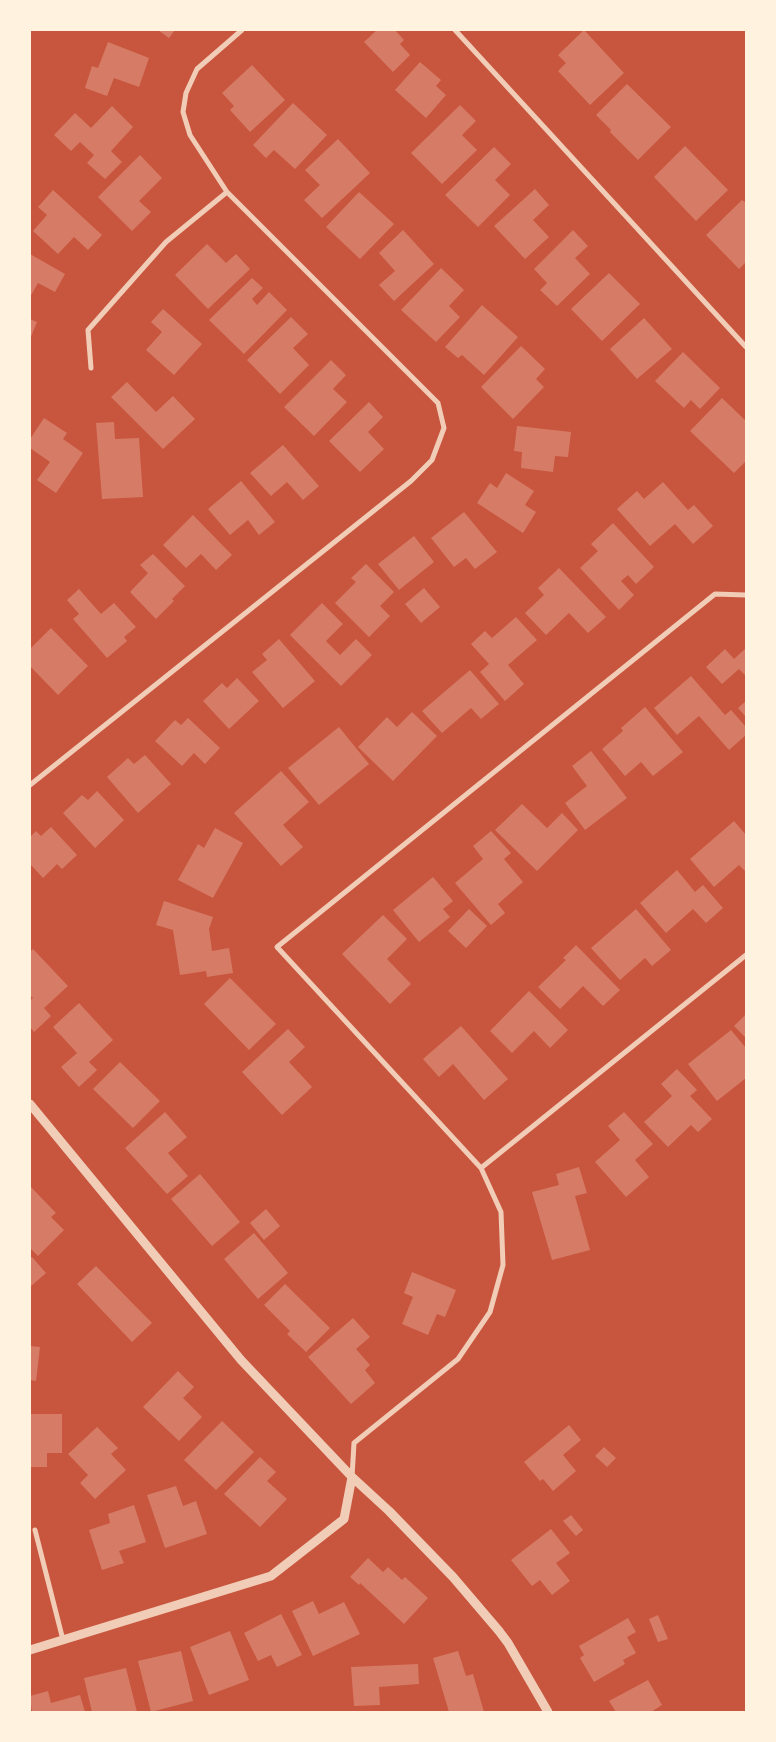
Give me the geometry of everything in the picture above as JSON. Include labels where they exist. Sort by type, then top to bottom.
[{"type":"street","points":[[30,785],[411,482],[432,460],[444,428],[438,403],[227,192],[190,135],[183,112],[186,93],[197,69],[242,30]]},
{"type":"street","points":[[455,30],[746,347]]},
{"type":"street","points":[[91,368],[88,330],[166,242],[227,192]]},
{"type":"street","points":[[30,1650],[271,1576],[344,1519],[352,1477],[354,1443],[458,1359],[490,1312],[503,1266],[501,1212],[481,1168],[277,947],[714,594],[746,595]]},
{"type":"street","points":[[481,1168],[746,955]]},
{"type":"street","points":[[30,1104],[241,1360],[352,1477],[453,1577],[508,1643],[548,1712]]},
{"type":"street","points":[[35,1530],[63,1640]]},
{"type":"building","points":[[158,30],[175,30],[169,38]]},
{"type":"building","points":[[377,30],[395,30],[404,40],[400,44],[410,55],[393,72],[364,42]]},
{"type":"building","points":[[584,30],[624,73],[590,105],[558,71],[566,63],[558,55]]},
{"type":"building","points":[[108,42],[149,58],[139,87],[114,78],[107,96],[85,88],[92,66],[98,68]]},
{"type":"building","points":[[420,62],[441,80],[436,86],[446,95],[426,118],[395,90]]},
{"type":"building","points":[[252,65],[285,100],[250,132],[230,110],[234,106],[222,93]]},
{"type":"building","points":[[627,84],[671,127],[638,160],[596,115]]},
{"type":"building","points":[[293,103],[327,135],[295,169],[274,150],[266,158],[253,145]]},
{"type":"building","points":[[460,105],[476,121],[462,135],[477,150],[442,184],[411,153]]},
{"type":"building","points":[[112,106],[133,127],[111,151],[122,162],[105,179],[87,163],[94,155],[80,142],[71,151],[54,135],[75,113],[91,128]]},
{"type":"building","points":[[338,139],[370,173],[322,218],[304,200],[320,185],[305,170]]},
{"type":"building","points":[[685,146],[728,190],[696,221],[654,177]]},
{"type":"building","points":[[494,147],[511,164],[495,180],[510,195],[478,227],[445,195]]},
{"type":"building","points":[[140,155],[162,178],[139,201],[151,212],[132,231],[98,197]]},
{"type":"building","points":[[535,189],[549,205],[533,220],[549,237],[525,259],[494,226]]},
{"type":"building","points":[[53,190],[102,235],[88,250],[74,237],[58,254],[33,231],[47,215],[38,207]]},
{"type":"building","points":[[359,192],[394,224],[360,259],[326,227]]},
{"type":"building","points":[[742,200],[746,203],[746,262],[739,269],[706,235]]},
{"type":"building","points":[[403,230],[434,264],[394,301],[379,285],[395,271],[379,253]]},
{"type":"building","points":[[573,230],[588,246],[575,258],[590,274],[557,306],[540,290],[547,283],[534,269]]},
{"type":"building","points":[[207,244],[226,263],[236,254],[250,269],[208,309],[175,275]]},
{"type":"building","points":[[30,254],[65,274],[55,292],[38,283],[30,297]]},
{"type":"building","points":[[441,268],[464,290],[449,306],[460,317],[436,342],[401,310]]},
{"type":"building","points":[[609,273],[640,304],[602,341],[571,309]]},
{"type":"building","points":[[252,278],[263,288],[252,299],[257,305],[269,292],[287,310],[244,354],[209,320]]},
{"type":"building","points":[[482,305],[518,337],[484,375],[462,355],[458,358],[445,347]]},
{"type":"building","points":[[163,309],[202,344],[174,375],[146,350],[162,332],[151,322]]},
{"type":"building","points":[[291,317],[308,334],[293,348],[309,365],[280,394],[247,360]]},
{"type":"building","points":[[644,318],[672,349],[637,379],[610,349]]},
{"type":"building","points":[[30,319],[37,322],[30,339]]},
{"type":"building","points":[[521,346],[545,369],[536,379],[544,387],[513,419],[481,387]]},
{"type":"building","points":[[683,352],[720,388],[700,409],[691,400],[684,408],[655,381]]},
{"type":"building","points":[[331,360],[346,375],[333,389],[347,402],[314,436],[284,407]]},
{"type":"building","points":[[127,382],[156,412],[173,396],[195,419],[163,449],[111,397]]},
{"type":"building","points":[[722,398],[746,421],[746,461],[734,473],[690,431]]},
{"type":"building","points":[[369,402],[383,417],[368,432],[384,449],[360,472],[329,441]]},
{"type":"building","points":[[44,418],[67,433],[63,439],[83,453],[56,493],[37,480],[50,462],[30,448],[30,439]]},
{"type":"building","points":[[114,422],[115,439],[139,438],[143,497],[102,499],[96,423]]},
{"type":"building","points":[[517,426],[571,432],[568,457],[555,456],[553,472],[521,468],[522,452],[514,451]]},
{"type":"building","points":[[283,445],[319,486],[303,500],[287,482],[271,496],[250,473]]},
{"type":"building","points":[[506,473],[534,491],[525,505],[536,512],[523,533],[477,503],[490,483],[497,488]]},
{"type":"building","points":[[241,481],[275,522],[259,535],[248,520],[230,535],[208,509]]},
{"type":"building","points":[[663,482],[688,510],[694,505],[713,526],[693,544],[675,524],[650,546],[617,509],[637,491],[644,499]]},
{"type":"building","points":[[464,512],[497,552],[475,569],[466,558],[454,567],[431,538]]},
{"type":"building","points":[[193,515],[232,555],[216,570],[201,554],[186,568],[163,545]]},
{"type":"building","points":[[613,523],[654,567],[636,584],[628,575],[621,581],[634,595],[619,610],[580,568],[598,551],[591,544]]},
{"type":"building","points":[[414,536],[434,562],[399,590],[378,564]]},
{"type":"building","points":[[153,554],[185,586],[172,599],[174,601],[156,619],[130,592],[148,573],[140,565]]},
{"type":"building","points":[[366,564],[394,592],[380,606],[390,616],[369,637],[335,603],[356,582],[351,578]]},
{"type":"building","points":[[559,568],[606,617],[588,633],[569,613],[546,635],[525,613],[544,595],[538,588]]},
{"type":"building","points":[[424,588],[440,607],[421,623],[405,604]]},
{"type":"building","points":[[79,589],[101,614],[114,603],[136,627],[124,637],[127,641],[107,658],[73,619],[79,614],[67,600]]},
{"type":"building","points":[[322,603],[343,624],[326,641],[340,655],[356,639],[372,655],[341,686],[290,635]]},
{"type":"building","points":[[516,617],[537,640],[508,665],[524,684],[505,701],[480,672],[489,664],[471,644],[485,631],[492,638]]},
{"type":"building","points":[[51,628],[88,666],[58,695],[30,666],[30,649]]},
{"type":"building","points":[[279,639],[315,681],[283,708],[252,672],[267,660],[262,654]]},
{"type":"building","points":[[746,648],[746,676],[739,669],[722,684],[706,667],[725,649],[734,659]]},
{"type":"building","points":[[470,670],[499,704],[481,719],[471,708],[442,733],[422,711]]},
{"type":"building","points":[[691,676],[725,715],[731,710],[746,727],[746,735],[729,750],[699,716],[677,735],[654,708]]},
{"type":"building","points":[[237,678],[259,701],[229,729],[203,701],[222,683],[227,688]]},
{"type":"building","points":[[746,701],[746,717],[738,708]]},
{"type":"building","points":[[645,707],[683,752],[653,776],[641,762],[625,776],[602,749],[623,731],[621,728]]},
{"type":"building","points":[[412,712],[437,736],[393,781],[358,747],[387,717],[397,727]]},
{"type":"building","points":[[188,718],[220,748],[205,764],[194,753],[182,766],[155,741],[175,720],[181,725]]},
{"type":"building","points":[[339,727],[369,764],[319,805],[288,768]]},
{"type":"building","points":[[591,751],[627,798],[585,830],[565,803],[587,786],[572,766]]},
{"type":"building","points":[[145,755],[171,784],[138,813],[107,777],[128,758],[134,764]]},
{"type":"building","points":[[281,771],[309,802],[283,825],[303,847],[281,866],[234,813]]},
{"type":"building","points":[[97,791],[124,820],[95,848],[63,813],[82,795],[88,800]]},
{"type":"building","points":[[522,804],[547,828],[562,813],[578,830],[537,871],[495,830]]},
{"type":"building","points":[[734,821],[746,835],[746,872],[739,865],[714,887],[690,859]]},
{"type":"building","points":[[51,827],[77,855],[62,869],[57,864],[43,878],[30,864],[30,837],[36,831],[41,836]]},
{"type":"building","points":[[215,828],[243,843],[213,898],[178,880],[198,844],[204,848]]},
{"type":"building","points":[[491,831],[511,853],[504,859],[523,882],[498,904],[505,913],[491,925],[455,883],[483,859],[473,846]]},
{"type":"building","points":[[677,870],[695,892],[703,885],[723,908],[706,923],[693,909],[666,933],[640,903]]},
{"type":"building","points":[[433,877],[453,901],[443,909],[450,917],[419,942],[393,910]]},
{"type":"building","points":[[164,901],[213,917],[209,929],[212,951],[229,948],[233,973],[207,977],[206,971],[180,975],[173,930],[156,925]]},
{"type":"building","points":[[469,909],[487,926],[466,948],[448,931]]},
{"type":"building","points":[[636,909],[671,950],[652,966],[645,958],[620,980],[591,948]]},
{"type":"building","points":[[383,915],[407,939],[387,959],[411,984],[390,1004],[342,954]]},
{"type":"building","points":[[576,945],[620,990],[603,1006],[583,986],[560,1009],[538,987],[566,960],[563,958]]},
{"type":"building","points":[[33,949],[68,986],[44,1008],[51,1016],[34,1032],[30,1027],[30,1001],[33,998],[30,995],[30,952]]},
{"type":"building","points":[[230,978],[276,1024],[249,1050],[204,1004]]},
{"type":"building","points":[[529,991],[568,1030],[550,1048],[534,1031],[512,1053],[490,1031]]},
{"type":"building","points":[[79,1003],[113,1040],[89,1062],[97,1070],[79,1087],[61,1067],[77,1053],[53,1027]]},
{"type":"building","points":[[746,1014],[746,1038],[734,1026]]},
{"type":"building","points":[[461,1026],[508,1079],[484,1100],[453,1064],[439,1077],[423,1059]]},
{"type":"building","points":[[288,1029],[305,1047],[289,1062],[312,1087],[282,1115],[242,1072]]},
{"type":"building","points":[[731,1030],[746,1048],[746,1078],[717,1101],[688,1064]]},
{"type":"building","points":[[120,1062],[160,1101],[133,1128],[93,1089]]},
{"type":"building","points":[[677,1069],[697,1090],[690,1096],[712,1119],[698,1132],[691,1125],[668,1147],[644,1122],[672,1096],[661,1084]]},
{"type":"building","points":[[165,1112],[187,1137],[168,1153],[188,1176],[167,1194],[125,1148]]},
{"type":"building","points":[[624,1112],[653,1144],[635,1160],[649,1177],[626,1197],[595,1162],[620,1140],[608,1126]]},
{"type":"building","points":[[579,1167],[587,1193],[575,1196],[590,1250],[552,1260],[532,1192],[559,1185],[556,1174]]},
{"type":"building","points":[[200,1174],[240,1222],[212,1246],[171,1199]]},
{"type":"building","points":[[30,1186],[56,1213],[51,1217],[64,1230],[38,1256],[30,1248]]},
{"type":"building","points":[[266,1209],[280,1226],[264,1240],[250,1223]]},
{"type":"building","points":[[254,1233],[288,1273],[258,1299],[224,1259]]},
{"type":"building","points":[[32,1257],[46,1273],[30,1287],[30,1258]]},
{"type":"building","points":[[96,1266],[152,1323],[132,1342],[77,1284]]},
{"type":"building","points":[[412,1272],[456,1290],[445,1317],[437,1314],[428,1335],[402,1324],[413,1297],[404,1293]]},
{"type":"building","points":[[285,1284],[330,1328],[306,1352],[287,1334],[290,1331],[264,1305]]},
{"type":"building","points":[[353,1318],[370,1337],[356,1349],[370,1365],[365,1370],[375,1383],[351,1404],[308,1357]]},
{"type":"building","points":[[30,1346],[40,1347],[36,1381],[30,1380]]},
{"type":"building","points":[[178,1371],[194,1387],[183,1398],[202,1417],[179,1441],[143,1407]]},
{"type":"building","points":[[30,1414],[62,1414],[62,1453],[47,1453],[47,1467],[30,1467]]},
{"type":"building","points":[[222,1421],[254,1452],[216,1490],[184,1460]]},
{"type":"building","points":[[569,1425],[581,1440],[563,1455],[576,1471],[553,1491],[543,1479],[540,1481],[524,1462]]},
{"type":"building","points":[[97,1427],[118,1448],[111,1454],[126,1470],[95,1499],[80,1483],[88,1475],[68,1454]]},
{"type":"building","points":[[604,1447],[616,1458],[607,1467],[595,1456]]},
{"type":"building","points":[[260,1457],[276,1472],[267,1481],[287,1499],[260,1527],[224,1494]]},
{"type":"building","points":[[176,1486],[183,1506],[196,1501],[207,1534],[165,1548],[147,1495]]},
{"type":"building","points":[[134,1505],[146,1542],[119,1551],[124,1563],[102,1570],[89,1530],[110,1523],[108,1514]]},
{"type":"building","points":[[571,1515],[583,1530],[576,1536],[563,1521]]},
{"type":"building","points":[[551,1529],[570,1553],[556,1563],[570,1581],[552,1595],[540,1580],[532,1586],[511,1560]]},
{"type":"building","points":[[368,1558],[383,1572],[388,1567],[402,1580],[405,1577],[428,1598],[404,1624],[360,1583],[359,1585],[350,1577]]},
{"type":"building","points":[[313,1601],[319,1614],[344,1602],[360,1634],[313,1656],[292,1611]]},
{"type":"building","points":[[281,1614],[302,1655],[277,1667],[271,1655],[258,1661],[244,1633]]},
{"type":"building","points":[[658,1615],[668,1639],[658,1642],[649,1619]]},
{"type":"building","points":[[628,1618],[636,1632],[627,1637],[636,1653],[623,1660],[625,1664],[594,1682],[580,1658],[584,1655],[579,1646]]},
{"type":"building","points":[[230,1631],[249,1680],[209,1695],[190,1647]]},
{"type":"building","points":[[181,1651],[193,1701],[151,1712],[138,1661]]},
{"type":"building","points":[[458,1651],[466,1676],[473,1674],[484,1712],[449,1712],[433,1658]]},
{"type":"building","points":[[418,1664],[419,1684],[379,1687],[380,1705],[354,1706],[351,1667]]},
{"type":"building","points":[[126,1668],[137,1712],[92,1712],[84,1678]]},
{"type":"building","points":[[648,1680],[662,1705],[651,1712],[616,1712],[609,1701]]},
{"type":"building","points":[[48,1691],[51,1703],[80,1695],[85,1712],[32,1712],[30,1696]]}]
